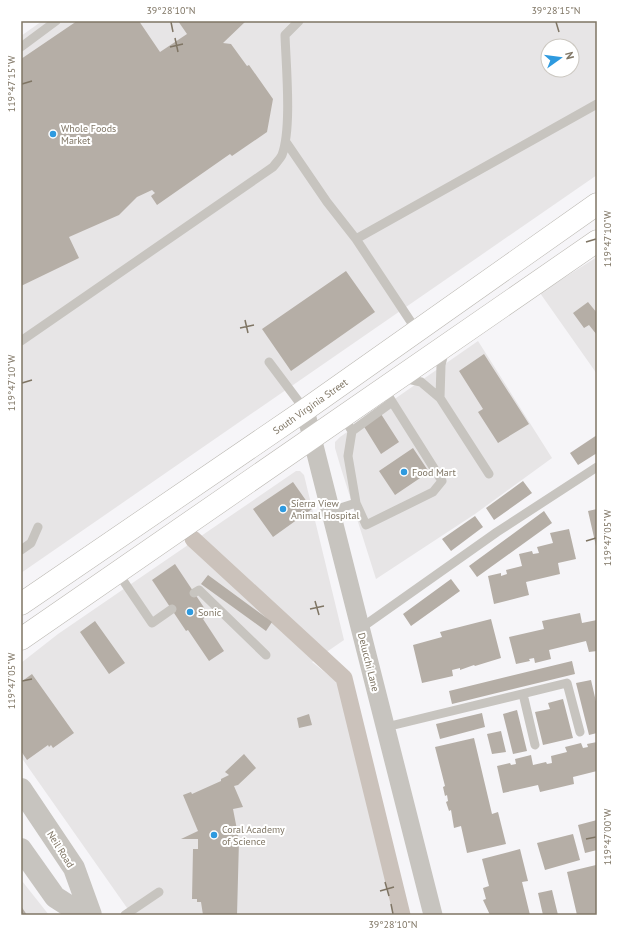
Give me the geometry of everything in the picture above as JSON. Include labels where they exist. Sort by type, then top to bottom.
[{"type":"main road","name":"South Virginia Street","points":[[21,604],[305,410],[597,204]]},
{"type":"main road","points":[[21,639],[312,439],[347,424],[446,345],[597,241]]},
{"type":"main road","points":[[21,594],[48,586]]},
{"type":"street","name":"Delucchi Lane","points":[[305,410],[433,915]]},
{"type":"street","name":"Neil Road","points":[[21,789],[74,868],[92,915]]},
{"type":"street","points":[[21,849],[55,897],[83,915]]},
{"type":"lane","points":[[21,47],[56,21]]},
{"type":"lane","points":[[21,341],[269,171],[282,156],[286,142],[287,118],[285,35],[299,21]]},
{"type":"lane","points":[[356,239],[597,104]]},
{"type":"lane","points":[[286,142],[327,202],[356,239],[418,331]]},
{"type":"lane","points":[[440,398],[441,365],[446,345]]},
{"type":"lane","points":[[269,362],[305,410]]},
{"type":"lane","points":[[347,424],[348,456],[356,502],[366,525],[432,492],[442,481],[392,389],[421,382],[440,398],[489,474]]},
{"type":"lane","points":[[361,628],[497,532],[597,467]]},
{"type":"lane","points":[[331,511],[356,502]]},
{"type":"lane","points":[[21,550],[31,543],[38,527]]},
{"type":"lane","points":[[118,573],[152,622],[172,609]]},
{"type":"lane","points":[[194,593],[199,590],[266,655]]},
{"type":"lane","points":[[386,727],[567,684],[580,732]]},
{"type":"lane","points":[[523,694],[535,745]]},
{"type":"lane","points":[[125,915],[159,892]]},
{"type":"shaded area","points":[[42,21],[597,21],[597,175],[21,573],[21,36]]},
{"type":"shaded area","points":[[597,257],[597,374],[540,293]]},
{"type":"shaded area","points":[[478,341],[552,458],[475,514],[376,579],[340,465],[335,448],[335,442]]},
{"type":"shaded area","points":[[296,471],[300,471],[304,475],[344,640],[312,662],[337,682],[394,915],[132,915],[21,757],[21,663],[58,634]]},
{"type":"shaded area","points":[[21,879],[22,881],[49,915],[21,915]]},
{"type":"building","points":[[77,21],[139,21],[160,52],[187,34],[178,21],[246,21],[223,43],[231,44],[247,66],[249,65],[273,99],[267,132],[232,156],[230,154],[157,205],[151,196],[155,193],[152,190],[137,197],[119,215],[69,237],[79,258],[21,286],[21,59]]},
{"type":"building","points":[[346,271],[375,312],[291,371],[262,329]]},
{"type":"building","points":[[588,302],[597,313],[597,335],[589,325],[584,328],[573,313]]},
{"type":"building","points":[[484,354],[529,424],[498,443],[478,412],[483,409],[459,371]]},
{"type":"building","points":[[381,414],[399,442],[381,454],[363,425]]},
{"type":"building","points":[[597,435],[597,453],[578,465],[570,453]]},
{"type":"building","name":"Food Mart","points":[[413,448],[429,472],[395,495],[379,471]]},
{"type":"building","points":[[523,481],[532,493],[494,520],[486,508]]},
{"type":"building","name":"Sierra View Animal Hospital","points":[[293,482],[312,509],[273,537],[253,509]]},
{"type":"building","points":[[597,509],[597,546],[596,546],[588,511]]},
{"type":"building","points":[[544,511],[552,523],[477,577],[469,566]]},
{"type":"building","points":[[475,516],[483,527],[451,551],[442,539]]},
{"type":"building","points":[[569,529],[576,559],[558,563],[560,574],[526,582],[529,595],[494,604],[488,576],[501,573],[501,576],[507,574],[506,570],[522,566],[519,554],[532,551],[533,554],[539,553],[537,547],[553,543],[550,533]]},
{"type":"building","name":"Sonic","points":[[175,564],[209,615],[203,619],[224,651],[209,661],[188,630],[186,631],[152,580]]},
{"type":"building","points":[[208,575],[272,622],[266,631],[201,584]]},
{"type":"building","points":[[451,579],[460,591],[411,626],[403,614]]},
{"type":"building","points":[[580,613],[582,623],[597,620],[597,651],[589,652],[586,641],[549,650],[551,659],[535,663],[534,658],[529,659],[530,661],[516,664],[509,637],[544,629],[542,621]]},
{"type":"building","points":[[491,619],[501,658],[460,670],[460,668],[452,670],[453,676],[422,683],[413,645],[442,637],[440,632]]},
{"type":"building","points":[[95,621],[125,663],[109,674],[80,632]]},
{"type":"building","points":[[572,661],[575,674],[452,704],[449,691]]},
{"type":"building","points":[[32,674],[74,733],[53,748],[51,745],[49,747],[48,745],[27,760],[21,751],[21,682]]},
{"type":"building","points":[[591,680],[597,706],[597,733],[589,735],[576,683]]},
{"type":"building","points":[[563,699],[573,738],[543,745],[535,712],[550,709],[548,703]]},
{"type":"building","points":[[517,710],[527,751],[513,754],[503,714]]},
{"type":"building","points":[[482,713],[485,727],[440,739],[436,724]]},
{"type":"building","points":[[309,714],[312,725],[299,728],[297,718]]},
{"type":"building","points":[[501,731],[506,752],[492,754],[487,734]]},
{"type":"building","points":[[474,738],[492,814],[498,812],[506,844],[467,853],[461,826],[454,828],[451,810],[449,811],[446,802],[448,801],[447,795],[445,796],[443,787],[445,786],[435,747]]},
{"type":"building","points":[[597,742],[597,771],[573,777],[574,784],[540,792],[538,785],[503,793],[497,766],[510,763],[511,765],[516,764],[515,759],[531,755],[533,765],[546,762],[547,764],[552,763],[551,756],[567,752],[565,747],[581,743],[583,748],[588,747],[587,744]]},
{"type":"building","name":"Coral Academy of Science","points":[[244,754],[256,768],[238,785],[234,786],[243,807],[233,809],[239,840],[237,915],[203,915],[201,902],[197,902],[197,899],[192,899],[193,849],[198,849],[198,839],[181,839],[198,831],[183,795],[191,792],[192,794],[221,781],[221,779],[229,775],[225,772]]},
{"type":"building","points":[[597,820],[597,850],[585,853],[578,825]]},
{"type":"building","points":[[573,834],[580,860],[545,870],[537,843]]},
{"type":"building","points":[[520,849],[528,881],[522,882],[530,915],[490,915],[483,900],[486,899],[483,888],[489,886],[482,859]]},
{"type":"building","points":[[596,865],[597,915],[577,915],[567,872]]},
{"type":"building","points":[[552,890],[558,915],[543,915],[538,893]]},
{"type":"building","points":[[21,906],[27,915],[21,915]]},
{"type":"waterway","points":[[193,539],[344,678],[402,915]]},
{"type":"place","name":"Whole Foods Market","points":[[53,134]]},
{"type":"place","name":"Food Mart","points":[[404,472]]},
{"type":"place","name":"Sierra View Animal Hospital","points":[[283,509]]},
{"type":"place","name":"Sonic","points":[[190,612]]},
{"type":"place","name":"Coral Academy of Science","points":[[214,835]]}]
